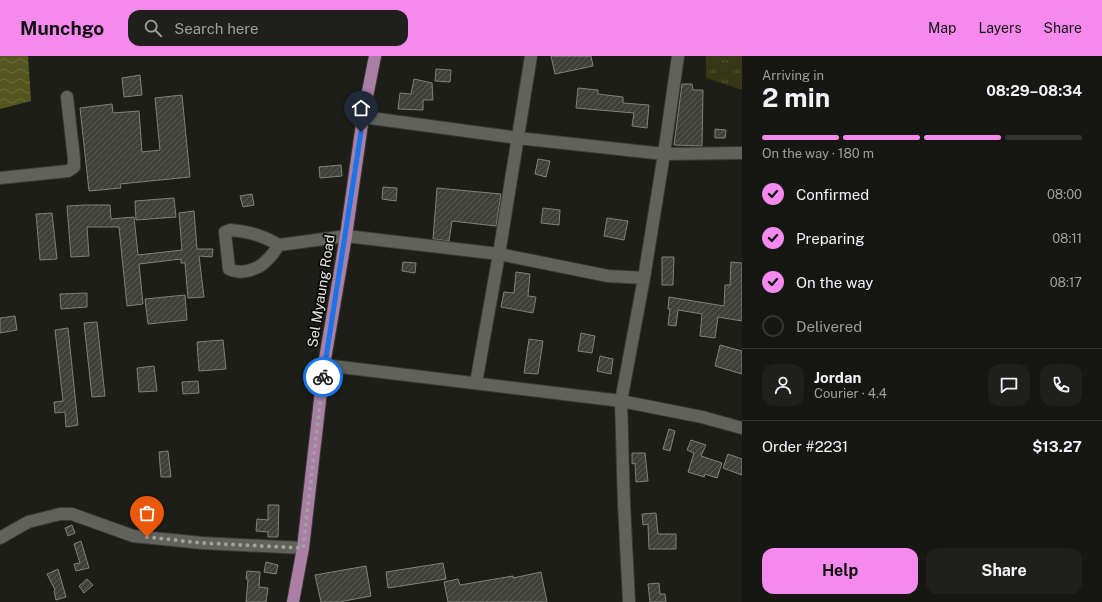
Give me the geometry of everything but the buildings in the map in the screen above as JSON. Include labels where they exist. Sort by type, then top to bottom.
[{"type":"main road","name":"Sel Myaung Road","points":[[293,602],[303,548],[324,365],[374,56]]},
{"type":"street","points":[[476,383],[499,254],[531,56]]},
{"type":"street","points":[[629,602],[621,400],[644,278],[678,56]]},
{"type":"street","points":[[0,178],[68,171],[74,167],[67,97]]},
{"type":"street","points":[[363,117],[518,138],[664,154],[742,153]]},
{"type":"street","points":[[279,245],[266,262],[250,271],[235,272],[229,268],[225,232],[230,230],[250,232],[265,237],[279,245],[346,236],[499,254],[608,276],[644,278]]},
{"type":"street","points":[[324,365],[621,400],[702,417],[742,428]]},
{"type":"street","points":[[0,538],[28,522],[60,514],[72,514],[95,521],[133,536],[202,543],[303,548]]},
{"type":"green space","points":[[706,56],[742,56],[742,90],[706,78]]},
{"type":"water","points":[[0,56],[28,56],[31,101],[0,109]]},
{"type":"way so far","points":[[147,537],[202,543],[303,548],[323,377]]},
{"type":"route","points":[[323,377],[361,132]]}]
